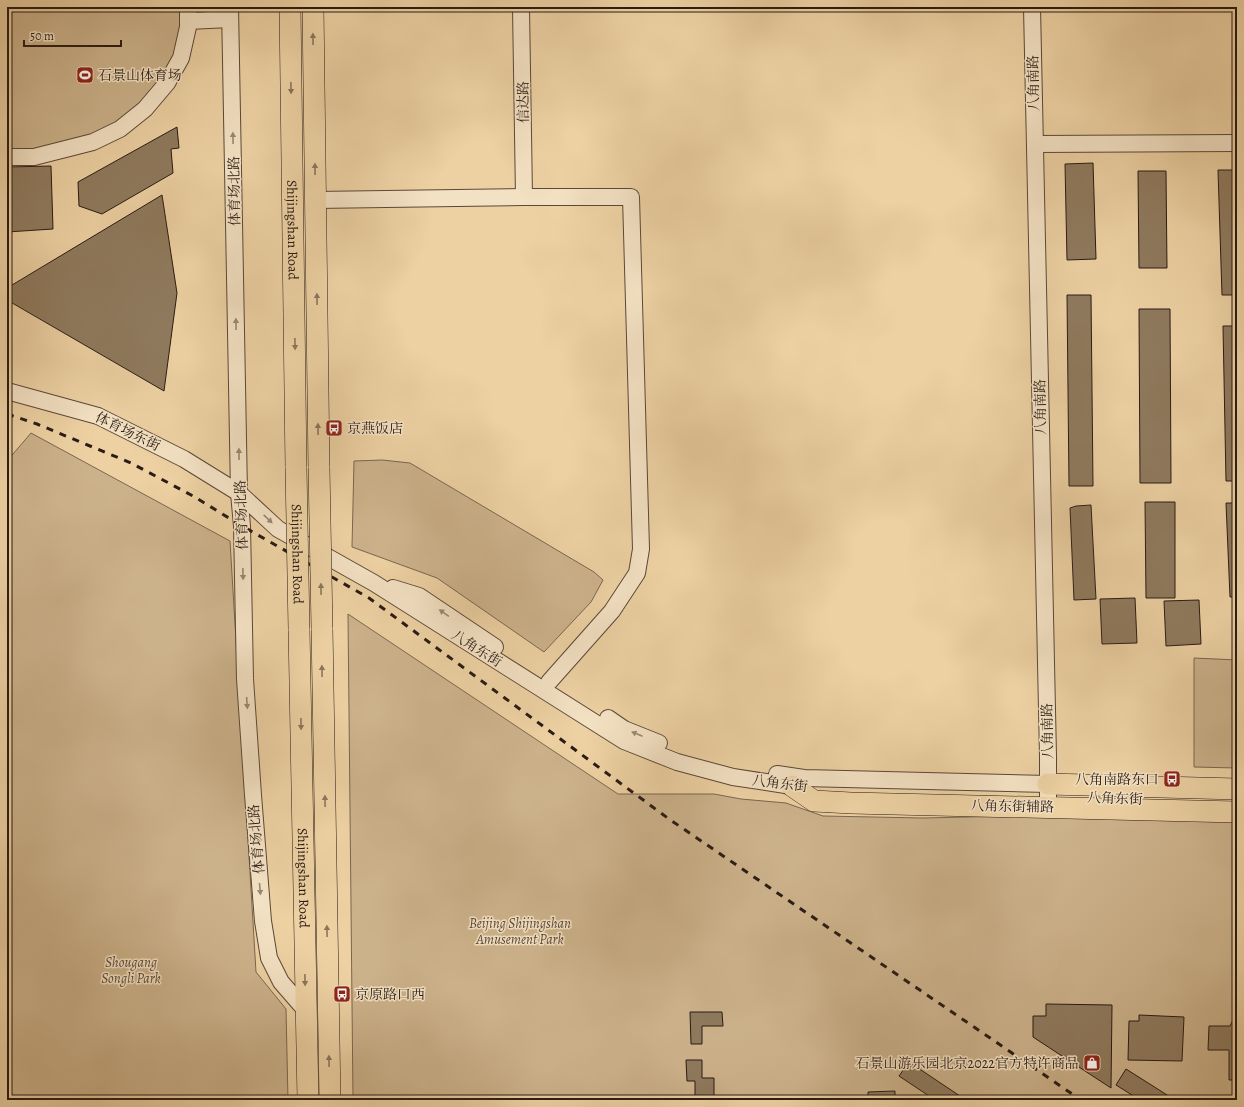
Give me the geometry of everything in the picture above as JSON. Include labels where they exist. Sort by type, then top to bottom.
[{"type":"main road","name":"Shijingshan Road","points":[[290,7],[296,468],[308,1100]]},
{"type":"main road","name":"Shijingshan Road","points":[[313,7],[330,1100]]},
{"type":"main road","name":"八角东街","points":[[792,786],[833,789],[1048,796],[1237,800]]},
{"type":"main road","name":"八角东街","points":[[1048,796],[1237,789]]},
{"type":"main road","name":"八角东街辅路","points":[[1048,796],[1237,812]]},
{"type":"street","name":"信达路","points":[[521,7],[524,197]]},
{"type":"street","name":"八角南路","points":[[1032,7],[1048,796]]},
{"type":"street","points":[[7,157],[34,157],[93,142],[120,129],[145,109],[167,83],[181,58],[188,27],[188,14],[230,13]]},
{"type":"street","name":"体育场北路","points":[[230,13],[245,679],[252,796],[263,921],[269,958],[281,982],[306,1010]]},
{"type":"street","points":[[1035,144],[1237,143]]},
{"type":"street","points":[[315,200],[524,197],[631,198],[641,549],[637,573],[612,611],[549,682]]},
{"type":"street","name":"体育场东街","points":[[7,391],[98,416],[184,459],[240,493]]},
{"type":"street","name":"八角东街","points":[[240,493],[278,529],[374,583],[624,741],[677,762],[733,777],[792,786]]},
{"type":"street","name":"八角东街","points":[[374,583],[419,596],[549,682],[624,728],[680,752],[754,771],[804,778],[1048,796]]},
{"type":"green space","name":"石景山体育场","points":[[7,7],[183,7],[183,12],[174,58],[152,92],[127,116],[91,136],[45,150],[7,152]]},
{"type":"green space","name":"Shougang Songli Park","points":[[31,433],[230,541],[256,972],[286,1009],[288,1100],[7,1100],[7,461]]},
{"type":"green space","points":[[382,460],[410,463],[594,572],[603,580],[591,602],[544,652],[437,578],[352,547],[354,461]]},
{"type":"green space","name":"Beijing Shijingshan Amusement Park","points":[[348,614],[618,794],[714,794],[741,799],[786,803],[823,816],[923,818],[1012,816],[1237,818],[1237,1100],[353,1100]]},
{"type":"green space","points":[[1194,658],[1237,660],[1237,768],[1194,767]]},
{"type":"building","points":[[177,127],[179,148],[171,149],[173,173],[102,214],[79,206],[78,182]]},
{"type":"building","points":[[1093,163],[1096,259],[1067,260],[1065,164]]},
{"type":"building","points":[[51,166],[53,229],[7,232],[7,167]]},
{"type":"building","points":[[1218,170],[1237,170],[1237,295],[1222,295]]},
{"type":"building","points":[[1138,171],[1166,171],[1167,268],[1139,268]]},
{"type":"building","points":[[162,195],[177,293],[164,391],[7,300],[7,288]]},
{"type":"building","points":[[1067,295],[1091,295],[1093,486],[1069,486]]},
{"type":"building","points":[[1139,309],[1170,309],[1171,483],[1140,483]]},
{"type":"building","points":[[1223,326],[1237,326],[1237,481],[1226,481]]},
{"type":"building","points":[[1145,502],[1175,502],[1175,598],[1146,598]]},
{"type":"building","points":[[1226,503],[1237,503],[1237,597],[1230,597]]},
{"type":"building","points":[[1091,505],[1096,599],[1074,600],[1070,508]]},
{"type":"building","points":[[1135,598],[1137,643],[1102,644],[1100,599]]},
{"type":"building","points":[[1199,600],[1201,644],[1166,646],[1164,601]]},
{"type":"building","name":"石景山游乐园北京2022官方特许商品","points":[[1046,1004],[1112,1005],[1111,1088],[1033,1037],[1033,1016],[1046,1016]]},
{"type":"building","points":[[690,1012],[722,1012],[723,1026],[702,1026],[702,1044],[691,1044]]},
{"type":"building","points":[[1139,1015],[1184,1017],[1182,1061],[1128,1060],[1129,1021],[1139,1021]]},
{"type":"building","points":[[1237,1017],[1237,1080],[1229,1080],[1229,1050],[1208,1050],[1209,1026],[1230,1026],[1233,1020]]},
{"type":"building","points":[[686,1060],[702,1060],[702,1078],[714,1078],[714,1100],[685,1100],[695,1098],[695,1081],[687,1081]]},
{"type":"building","points":[[909,1062],[966,1100],[935,1100],[899,1076]]},
{"type":"building","points":[[1126,1069],[1175,1100],[1140,1100],[1116,1085]]},
{"type":"building","points":[[895,1091],[895,1100],[868,1100],[868,1092]]},
{"type":"railway","points":[[7,414],[37,424],[131,463],[193,496],[242,526],[369,598],[669,819],[1081,1100]]},
{"type":"place","name":"石景山体育场","points":[[85,75]]},
{"type":"place","name":"京燕饭店","points":[[334,428]]},
{"type":"place","name":"八角南路东口","points":[[1172,779]]},
{"type":"place","name":"京原路口西","points":[[342,994]]},
{"type":"place","name":"石景山游乐园北京2022官方特许商品","points":[[1092,1063]]}]
